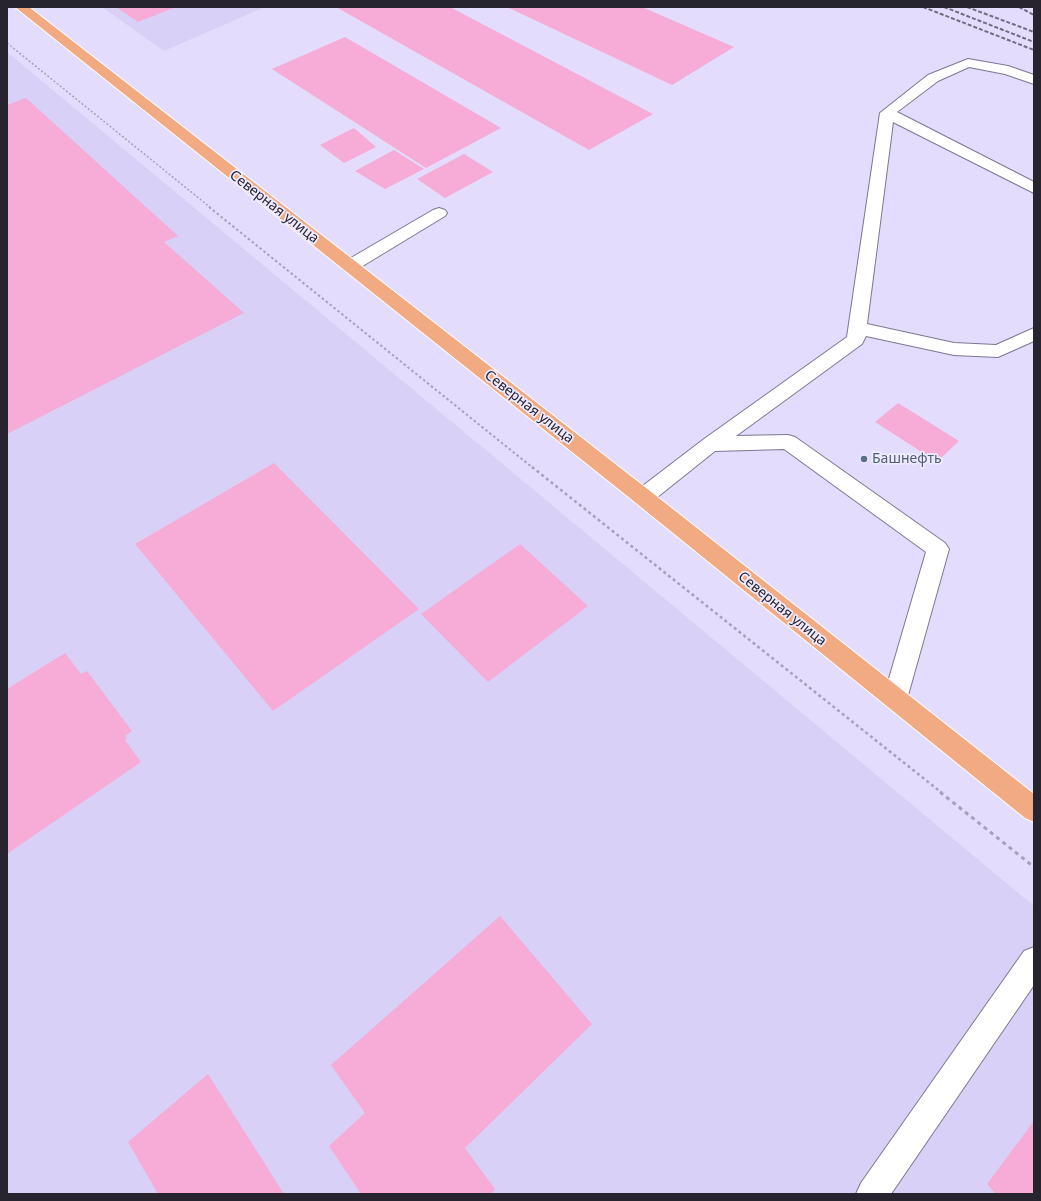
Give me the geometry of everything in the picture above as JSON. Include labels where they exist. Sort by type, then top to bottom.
[{"type":"main road","name":"Северная улица","points":[[22,7],[643,497],[1034,810]]},
{"type":"street","points":[[643,497],[710,444],[856,340],[887,113],[933,78],[968,62],[1008,70],[1034,80]]},
{"type":"street","points":[[887,113],[1034,188]]},
{"type":"street","points":[[350,266],[439,213]]},
{"type":"street","points":[[858,328],[954,349],[998,351],[1034,334]]},
{"type":"street","points":[[710,444],[788,442],[938,549],[894,699]]},
{"type":"street","points":[[872,1194],[1034,961]]},
{"type":"path","points":[[7,43],[431,387],[1034,867]]},
{"type":"shaded area","points":[[102,7],[265,7],[164,51]]},
{"type":"shaded area","points":[[7,52],[1034,906],[1034,1194],[7,1194]]},
{"type":"building","points":[[116,7],[176,7],[138,22]]},
{"type":"building","points":[[336,7],[450,7],[653,114],[589,150]]},
{"type":"building","points":[[507,7],[642,7],[734,47],[672,85]]},
{"type":"building","points":[[345,37],[501,128],[426,168],[272,69]]},
{"type":"building","points":[[26,98],[178,236],[164,242],[244,313],[7,434],[7,105]]},
{"type":"building","points":[[354,128],[376,147],[344,163],[320,145]]},
{"type":"building","points":[[394,150],[424,169],[385,189],[355,171]]},
{"type":"building","points":[[464,154],[493,172],[445,198],[417,179]]},
{"type":"building","points":[[898,403],[959,441],[937,462],[875,422]]},
{"type":"building","points":[[274,463],[419,609],[273,711],[135,544]]},
{"type":"building","points":[[520,544],[588,606],[488,682],[421,614]]},
{"type":"building","points":[[65,653],[81,674],[87,671],[132,731],[125,736],[127,739],[125,740],[141,762],[7,854],[7,689]]},
{"type":"building","points":[[500,916],[592,1024],[465,1148],[495,1189],[491,1194],[361,1194],[329,1146],[365,1113],[331,1065]]},
{"type":"building","points":[[208,1074],[284,1194],[158,1194],[128,1142]]},
{"type":"building","points":[[1034,1121],[1034,1194],[996,1194],[987,1184]]},
{"type":"railway","points":[[923,7],[1034,50]]},
{"type":"railway","points":[[944,7],[1034,42]]},
{"type":"railway","points":[[967,7],[1034,32]]},
{"type":"railway","points":[[1019,7],[1034,15]]},
{"type":"place","name":"Башнефть","points":[[864,459]]}]
